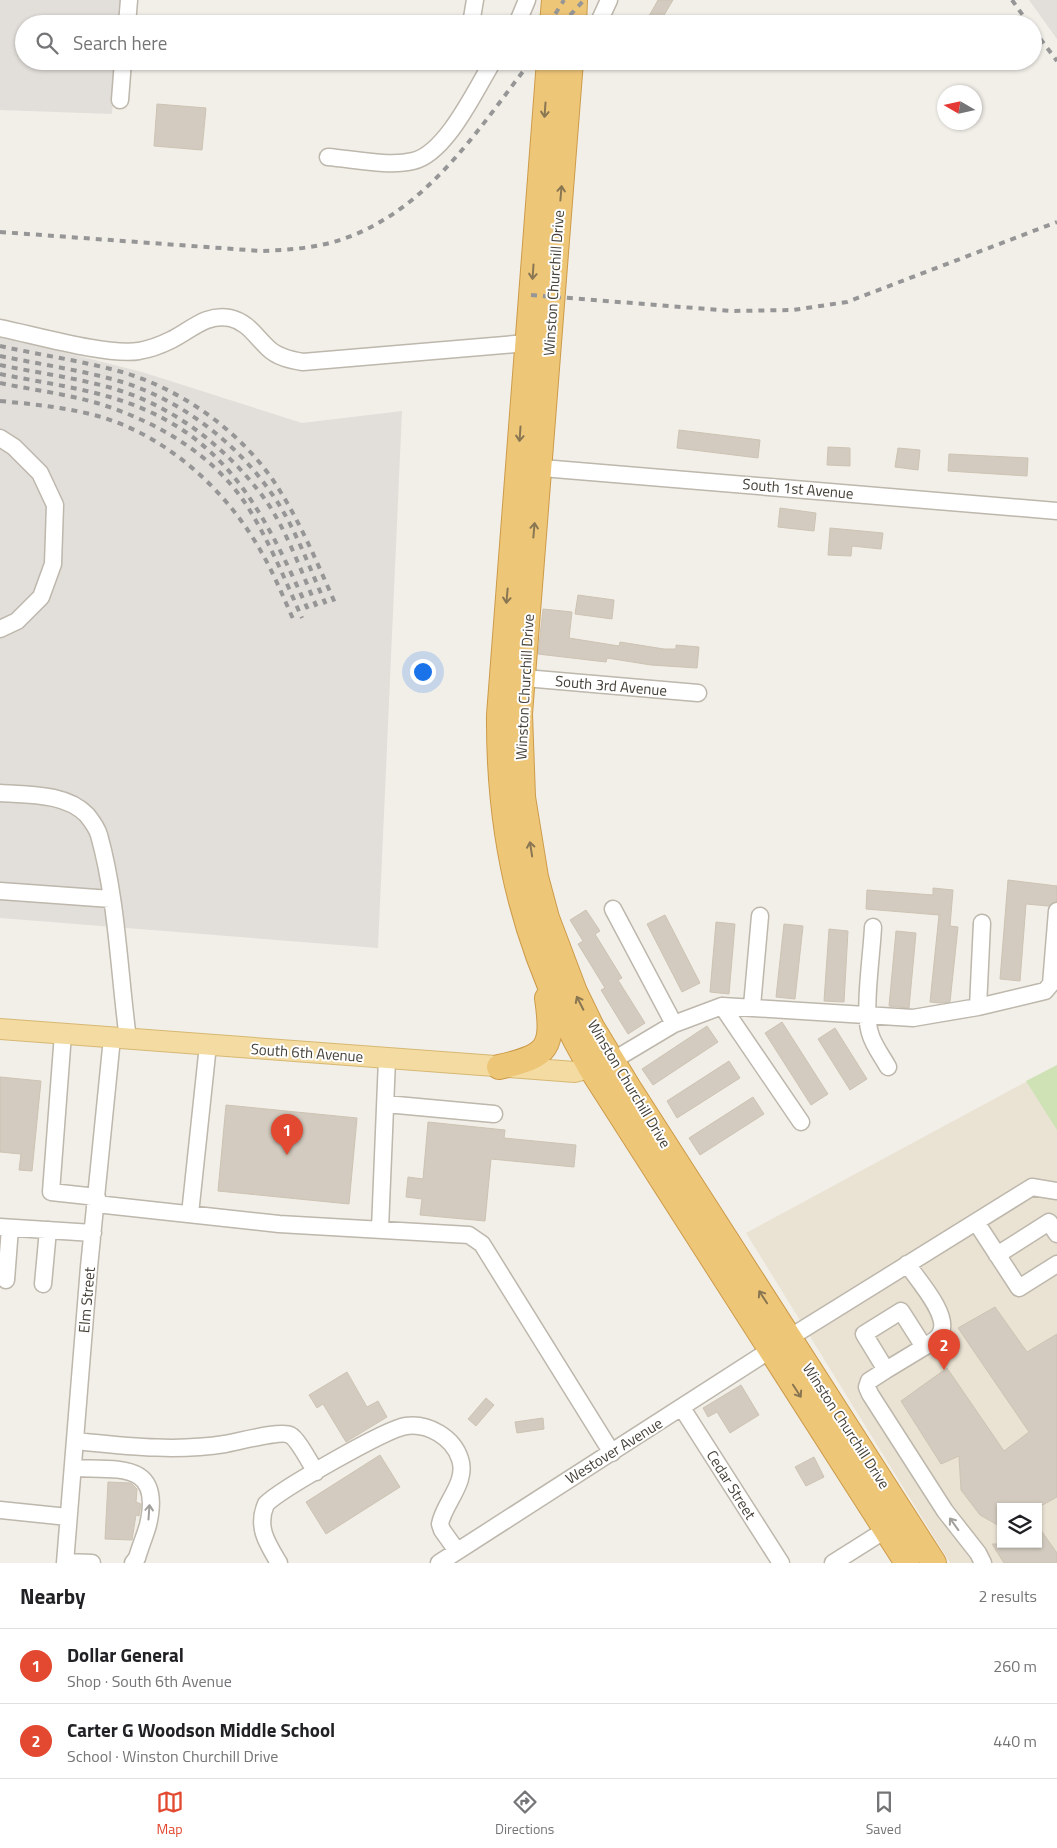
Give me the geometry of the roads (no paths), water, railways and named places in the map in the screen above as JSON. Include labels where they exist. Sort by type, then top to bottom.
[{"type":"highway","points":[[553,15],[554,0]]},
{"type":"highway","points":[[575,15],[576,0]]},
{"type":"highway","name":"Winston Churchill Drive","points":[[529,466],[527,343],[548,70]]},
{"type":"highway","name":"Winston Churchill Drive","points":[[570,70],[529,466],[512,677],[498,759],[508,848],[519,900],[544,976],[590,1069],[780,1344]]},
{"type":"highway","name":"Winston Churchill Drive","points":[[512,677],[523,797],[536,877],[555,944],[572,984],[612,1061],[780,1344],[895,1524],[934,1563]]},
{"type":"highway","points":[[499,1067],[527,1061],[537,1055],[549,1040],[551,1023],[544,976]]},
{"type":"highway","name":"Winston Churchill Drive","points":[[895,1524],[907,1563]]},
{"type":"main road","name":"South 6th Avenue","points":[[0,1028],[575,1072],[612,1061]]},
{"type":"street","points":[[128,15],[129,0]]},
{"type":"street","points":[[473,15],[475,0]]},
{"type":"street","points":[[520,15],[526,0]]},
{"type":"street","points":[[602,15],[610,0]]},
{"type":"street","points":[[120,100],[122,70]]},
{"type":"street","points":[[328,158],[402,163],[427,156],[437,148],[487,70]]},
{"type":"street","points":[[0,328],[112,351],[138,351],[172,340],[207,320],[216,317],[230,318],[243,323],[268,349],[278,355],[302,362],[527,343]]},
{"type":"street","points":[[0,438],[14,447],[40,473],[55,505],[53,564],[41,597],[17,621],[0,629]]},
{"type":"street","name":"South 1st Avenue","points":[[529,466],[1057,511]]},
{"type":"street","name":"South 3rd Avenue","points":[[512,677],[698,693]]},
{"type":"street","name":"Elm Street","points":[[0,793],[44,796],[62,801],[87,815],[99,832],[111,899],[120,1038],[96,1200],[68,1517],[66,1562]]},
{"type":"street","points":[[0,890],[111,899]]},
{"type":"street","points":[[613,909],[674,1024]]},
{"type":"street","points":[[612,1061],[674,1024],[722,1006],[752,1006],[913,1018],[978,1007],[1048,988],[1051,984],[1057,911]]},
{"type":"street","points":[[752,1006],[760,916]]},
{"type":"street","points":[[978,1007],[982,923]]},
{"type":"street","points":[[873,927],[868,1016],[873,1042],[888,1067]]},
{"type":"street","points":[[722,1006],[801,1122]]},
{"type":"street","points":[[63,1034],[52,1192],[190,1214],[279,1224],[469,1236],[482,1244],[612,1453]]},
{"type":"street","points":[[190,1214],[208,1045]]},
{"type":"street","points":[[380,1229],[387,1059]]},
{"type":"street","points":[[386,1104],[494,1114]]},
{"type":"street","name":"Westover Avenue","points":[[439,1563],[780,1344],[1032,1187],[1057,1191]]},
{"type":"street","points":[[976,1222],[1019,1288],[1057,1264]]},
{"type":"street","points":[[997,1255],[1049,1222],[1057,1234]]},
{"type":"street","points":[[6,1280],[5,1228],[93,1233]]},
{"type":"street","points":[[44,1284],[48,1230]]},
{"type":"street","points":[[907,1264],[936,1305],[943,1320],[942,1330],[939,1337],[869,1381],[867,1387],[944,1510],[978,1553],[983,1563]]},
{"type":"street","points":[[886,1370],[864,1334],[901,1311],[924,1347]]},
{"type":"street","name":"Cedar Street","points":[[682,1408],[780,1563]]},
{"type":"street","points":[[279,1563],[262,1532],[262,1514],[270,1501],[316,1472],[393,1429],[418,1426],[433,1429],[454,1447],[460,1460],[459,1481],[440,1524],[442,1530],[457,1551]]},
{"type":"street","points":[[75,1441],[142,1448],[184,1448],[212,1446],[283,1433],[294,1439],[316,1472]]},
{"type":"street","points":[[73,1468],[127,1471],[142,1476],[150,1489],[148,1523],[135,1561]]},
{"type":"street","points":[[0,1510],[68,1517]]},
{"type":"street","points":[[833,1563],[895,1524]]},
{"type":"street","points":[[66,1562],[92,1563]]},
{"type":"railway","points":[[555,15],[564,0]]},
{"type":"railway","points":[[570,15],[584,0]]},
{"type":"railway","points":[[1012,0],[1023,15]]},
{"type":"railway","points":[[1042,41],[1057,61]]},
{"type":"railway","points":[[0,232],[261,251],[313,246],[343,239],[373,226],[401,208],[426,188],[471,139],[524,70]]},
{"type":"railway","points":[[531,295],[732,311],[793,310],[847,302],[1057,222]]},
{"type":"railway","points":[[0,346],[122,372],[168,390],[212,417],[250,451],[280,491],[303,532],[335,603]]},
{"type":"railway","points":[[0,356],[74,370],[119,381],[164,399],[205,425],[224,440],[258,475],[281,507],[327,607]]},
{"type":"railway","points":[[0,365],[115,389],[158,407],[179,418],[198,432],[234,462],[264,498],[280,523],[318,610]]},
{"type":"railway","points":[[0,374],[75,388],[130,404],[148,411],[179,428],[206,448],[229,471],[266,524],[310,614]]},
{"type":"railway","points":[[0,383],[76,397],[122,412],[164,431],[203,457],[236,490],[257,522],[302,618]]},
{"type":"railway","points":[[0,401],[59,408],[94,415],[146,436],[170,451],[213,488],[249,531],[272,571],[294,621]]},
{"type":"place","name":"Dollar General","points":[[287,1155]]},
{"type":"place","name":"Carter G Woodson Middle School","points":[[944,1370]]}]
